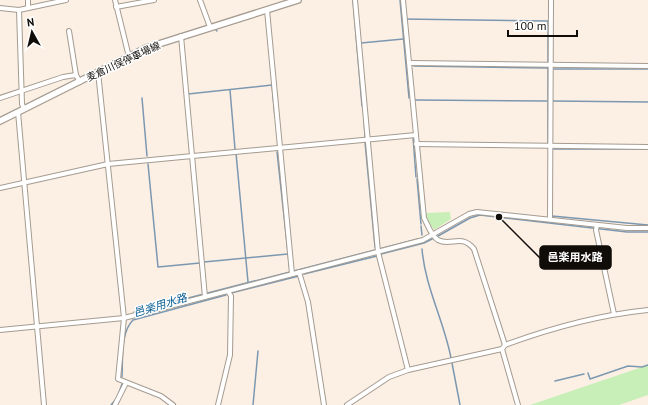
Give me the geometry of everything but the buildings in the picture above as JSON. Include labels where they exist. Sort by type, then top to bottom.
[{"type":"main road","name":"麦倉川俣停車場線","points":[[0,121],[146,48],[298,0]]},
{"type":"street","points":[[28,0],[28,8]]},
{"type":"street","points":[[0,8],[19,10],[66,0]]},
{"type":"street","points":[[115,0],[129,57]]},
{"type":"street","points":[[116,7],[154,0]]},
{"type":"street","points":[[200,0],[210,27]]},
{"type":"street","points":[[355,0],[378,252],[408,370]]},
{"type":"street","points":[[403,0],[424,218],[433,235],[442,241],[465,241],[474,249],[504,347],[518,405]]},
{"type":"street","points":[[550,219],[551,0]]},
{"type":"street","points":[[19,10],[22,104],[24,109]]},
{"type":"street","points":[[267,10],[292,274]]},
{"type":"street","points":[[68,31],[76,75],[80,82]]},
{"type":"street","points":[[181,36],[205,297]]},
{"type":"street","points":[[410,64],[648,66]]},
{"type":"street","points":[[98,72],[124,318],[118,380],[161,396],[173,405]]},
{"type":"street","points":[[0,98],[76,75]]},
{"type":"street","points":[[18,112],[44,405]]},
{"type":"street","points":[[0,188],[108,164],[416,135]]},
{"type":"street","points":[[416,144],[648,147]]},
{"type":"street","points":[[0,330],[124,318],[423,240],[468,214],[477,212],[550,219],[596,227],[648,228]]},
{"type":"street","points":[[596,227],[614,314]]},
{"type":"street","points":[[299,272],[308,302],[324,405]]},
{"type":"street","points":[[218,405],[230,356],[230,296],[228,291]]},
{"type":"street","points":[[347,405],[388,377],[408,370],[504,347],[541,332],[614,314],[648,310]]},
{"type":"street","points":[[115,405],[126,383]]},
{"type":"green space","points":[[450,212],[451,219],[434,230],[428,221],[426,213]]},
{"type":"green space","points":[[648,365],[648,395],[619,405],[530,405]]},
{"type":"waterway","points":[[353,0],[362,106]]},
{"type":"waterway","points":[[400,0],[409,98]]},
{"type":"waterway","points":[[402,19],[548,21],[548,63]]},
{"type":"waterway","points":[[361,43],[403,39]]},
{"type":"waterway","points":[[414,66],[548,68],[548,143]]},
{"type":"waterway","points":[[554,69],[648,69]]},
{"type":"waterway","points":[[188,94],[272,85],[275,117]]},
{"type":"waterway","points":[[230,90],[235,149]]},
{"type":"waterway","points":[[142,98],[147,156]]},
{"type":"waterway","points":[[415,100],[547,101]]},
{"type":"waterway","points":[[552,101],[648,102]]},
{"type":"waterway","points":[[364,118],[365,137]]},
{"type":"waterway","points":[[413,137],[416,177]]},
{"type":"waterway","points":[[365,142],[375,247]]},
{"type":"waterway","points":[[553,149],[648,149]]},
{"type":"waterway","points":[[277,152],[290,271]]},
{"type":"waterway","points":[[236,153],[248,282]]},
{"type":"waterway","points":[[148,164],[158,267],[200,263]]},
{"type":"waterway","points":[[417,179],[421,224]]},
{"type":"waterway","name":"邑楽用水路","points":[[438,236],[470,218],[480,215],[627,232],[648,232]]},
{"type":"waterway","points":[[552,216],[648,225]]},
{"type":"waterway","points":[[421,226],[422,235]]},
{"type":"waterway","points":[[134,312],[418,239]]},
{"type":"waterway","name":"邑楽用水路","points":[[381,254],[424,243],[432,239]]},
{"type":"waterway","points":[[422,249],[427,277],[451,358]]},
{"type":"waterway","points":[[204,262],[288,254]]},
{"type":"waterway","name":"邑楽用水路","points":[[304,274],[377,256]]},
{"type":"waterway","name":"邑楽用水路","points":[[231,293],[299,276]]},
{"type":"waterway","name":"邑楽用水路","points":[[122,377],[124,339],[129,325],[133,320],[226,295]]},
{"type":"waterway","points":[[253,405],[258,351]]},
{"type":"waterway","points":[[452,363],[460,405]]},
{"type":"waterway","points":[[588,373],[590,379],[628,366],[642,367],[648,365]]},
{"type":"waterway","points":[[555,381],[584,374]]},
{"type":"waterway","name":"邑楽用水路","points":[[111,405],[117,398],[122,384]]},
{"type":"place","name":"邑楽用水路","points":[[499,217]]}]
